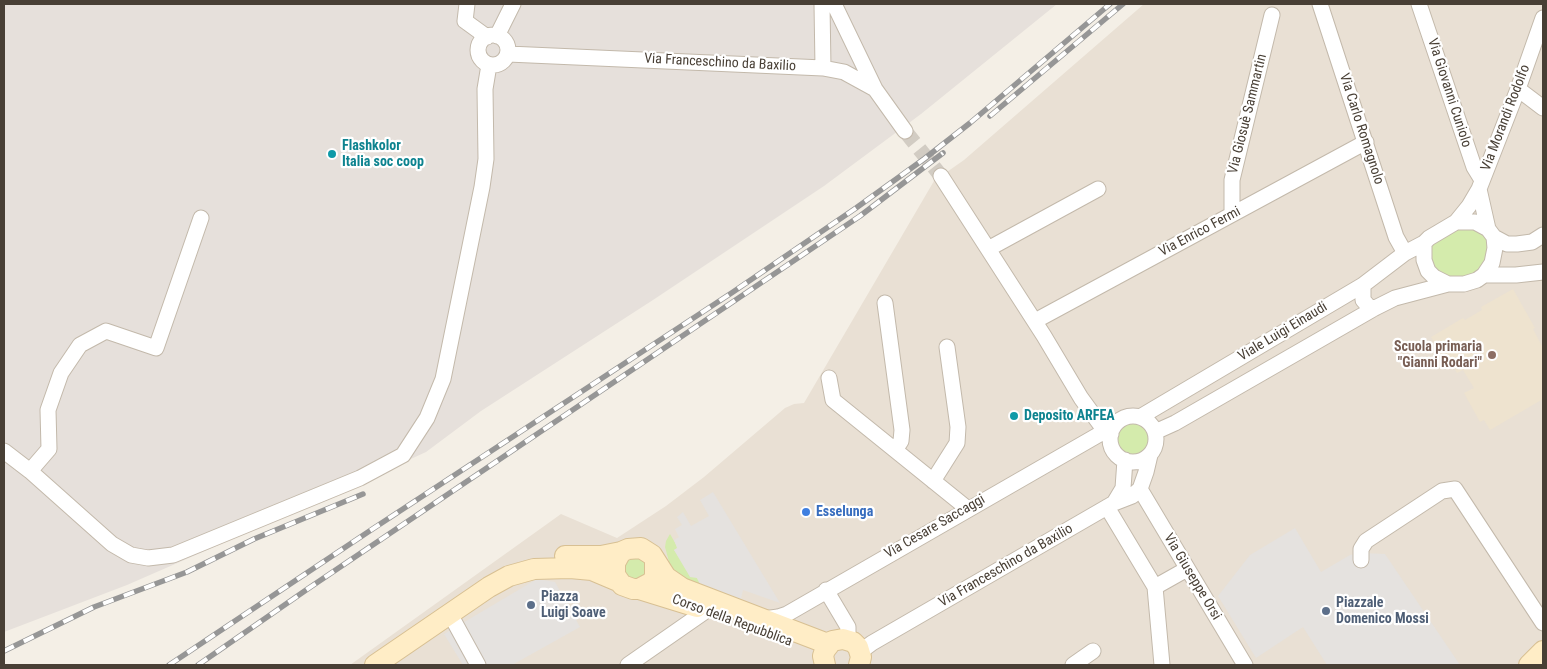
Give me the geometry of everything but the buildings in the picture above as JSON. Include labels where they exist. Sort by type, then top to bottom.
[{"type":"street","points":[[467,4],[465,21],[492,36],[504,39],[508,44],[508,54],[502,63],[496,66],[483,62],[478,50],[480,43],[492,36],[514,4]]},
{"type":"street","points":[[822,4],[823,68]]},
{"type":"street","points":[[834,4],[875,89]]},
{"type":"street","name":"Via Carlo Romagnolo","points":[[1320,4],[1396,237],[1405,252]]},
{"type":"street","name":"Via Giovanni Cuniolo","points":[[1419,4],[1480,185],[1491,233]]},
{"type":"street","name":"Via Giosuè Sammartin","points":[[1232,214],[1232,180],[1272,15]]},
{"type":"street","name":"Via Morandi Rodolfo","points":[[1480,185],[1518,90],[1543,18]]},
{"type":"street","name":"Via Franceschino da Baxilio","points":[[508,54],[823,68],[844,72],[875,89],[905,130]]},
{"type":"street","points":[[4,451],[30,471],[112,544],[131,555],[148,558],[173,555],[360,478],[403,455],[427,418],[443,379],[482,187],[486,159],[485,89],[489,65]]},
{"type":"street","points":[[1518,90],[1543,108]]},
{"type":"street","name":"Via Enrico Fermi","points":[[1035,321],[1366,142]]},
{"type":"street","points":[[941,176],[1035,321],[1089,409],[1108,432],[1116,454],[1125,460],[1138,461],[1150,455]]},
{"type":"street","points":[[1480,185],[1469,206],[1456,222],[1424,243],[1424,260],[1428,271],[1434,277],[1448,284],[1464,284],[1477,280],[1484,275],[1492,263],[1495,248],[1491,233]]},
{"type":"street","points":[[988,249],[1098,189]]},
{"type":"street","points":[[30,471],[49,449],[48,410],[61,373],[80,345],[106,331],[156,348],[201,218]]},
{"type":"street","points":[[1456,222],[1475,222],[1507,244],[1526,244],[1540,241]]},
{"type":"street","name":"Viale Luigi Einaudi","points":[[1140,417],[1363,285],[1405,252],[1424,243]]},
{"type":"street","points":[[1484,275],[1542,275]]},
{"type":"street","name":"Viale Luigi Einaudi","points":[[1155,432],[1176,423],[1375,308],[1396,298],[1448,284]]},
{"type":"street","points":[[1363,285],[1363,300],[1369,307],[1375,308]]},
{"type":"street","points":[[885,303],[902,430],[901,441],[895,450]]},
{"type":"street","points":[[933,481],[957,443],[958,436],[947,347]]},
{"type":"street","points":[[829,378],[833,400],[968,509]]},
{"type":"street","points":[[1068,451],[1085,432],[1088,424],[1089,409]]},
{"type":"street","points":[[1108,432],[1121,420],[1133,416],[1140,417],[1149,423],[1155,432],[1156,444],[1150,455],[1140,489]]},
{"type":"street","name":"Via Cesare Saccaggi","points":[[764,619],[787,614],[1068,451],[1108,432]]},
{"type":"street","points":[[1125,460],[1123,488],[1110,505],[1154,586],[1162,665]]},
{"type":"street","name":"Via Franceschino da Baxilio","points":[[856,652],[1110,505],[1132,496],[1140,489]]},
{"type":"street","name":"Via Giuseppe Orsi","points":[[1140,489],[1245,665]]},
{"type":"street","points":[[1360,560],[1361,549],[1366,541],[1442,491],[1455,489],[1543,623]]},
{"type":"street","points":[[385,662],[520,565],[531,560],[561,556],[606,556],[634,547],[641,548],[652,555],[656,568],[652,582],[639,589],[628,588],[618,581],[592,570],[570,568],[543,568],[509,576],[491,586]]},
{"type":"street","points":[[618,581],[615,576],[615,563],[621,552]]},
{"type":"street","name":"Corso della Repubblica","points":[[655,561],[666,577],[682,588],[764,619],[825,655]]},
{"type":"street","points":[[1154,586],[1187,569]]},
{"type":"street","name":"Corso della Repubblica","points":[[639,589],[707,610],[825,655]]},
{"type":"street","points":[[826,590],[848,627],[856,652]]},
{"type":"street","points":[[628,665],[707,610]]},
{"type":"street","points":[[450,614],[478,665]]},
{"type":"street","points":[[825,655],[837,639],[856,652]]},
{"type":"street","points":[[1073,665],[1093,651]]},
{"type":"street","points":[[1529,665],[1543,651]]},
{"type":"shaded area","points":[[4,4],[1057,4],[921,114],[824,186],[653,300],[481,411],[426,452],[127,585],[4,632]]},
{"type":"shaded area","points":[[1144,4],[1543,4],[1543,665],[350,665],[561,514],[617,538],[666,506],[704,477],[785,408],[794,404],[804,403],[934,181],[964,160]]},
{"type":"shaded area","name":"Scuola primaria \"Gianni Rodari\"","points":[[1513,289],[1535,328],[1533,329],[1543,348],[1543,399],[1490,430],[1484,420],[1480,422],[1464,393],[1474,388],[1463,370],[1457,373],[1451,363],[1447,364],[1431,337],[1463,318],[1465,320],[1482,310],[1481,307]]},
{"type":"shaded area","points":[[713,492],[780,603],[743,590],[740,602],[701,586],[697,578],[690,577],[674,550],[677,548],[674,540],[679,537],[675,529],[682,525],[677,517],[683,512],[691,526],[709,516],[700,500]]},
{"type":"shaded area","name":"Piazzale Domenico Mossi","points":[[1295,528],[1321,572],[1350,555],[1362,553],[1385,554],[1460,665],[1327,665],[1303,627],[1256,658],[1218,596],[1250,555]]},
{"type":"shaded area","name":"Piazza Luigi Soave","points":[[537,579],[555,582],[580,627],[512,665],[463,665],[444,634]]},
{"type":"green space","points":[[1458,229],[1473,229],[1484,234],[1487,239],[1488,248],[1486,260],[1474,274],[1463,277],[1450,277],[1438,272],[1431,259],[1431,246]]},
{"type":"green space","points":[[1133,422],[1145,427],[1150,439],[1145,451],[1133,456],[1121,451],[1116,439],[1121,427]]},
{"type":"green space","points":[[670,534],[678,548],[674,550],[697,578],[701,586],[692,583],[671,569],[665,547]]},
{"type":"green space","points":[[630,558],[643,558],[649,569],[640,582],[625,577],[624,564]]},
{"type":"tunnel","points":[[905,131],[941,176]]},
{"type":"railway","points":[[169,665],[733,292],[856,208],[970,123],[1110,4]]},
{"type":"railway","points":[[990,116],[1123,4]]},
{"type":"railway","points":[[198,665],[860,216],[943,153]]},
{"type":"railway","points":[[4,651],[94,607],[187,572],[254,539],[363,494]]},
{"type":"place","name":"Flashkolor Italia soc coop","points":[[332,154]]},
{"type":"place","name":"Scuola primaria \"Gianni Rodari\"","points":[[1492,355]]},
{"type":"place","name":"Deposito ARFEA","points":[[1014,416]]},
{"type":"place","name":"Esselunga","points":[[806,512]]},
{"type":"place","name":"Piazza Luigi Soave","points":[[531,605]]},
{"type":"place","name":"Piazzale Domenico Mossi","points":[[1326,611]]}]
